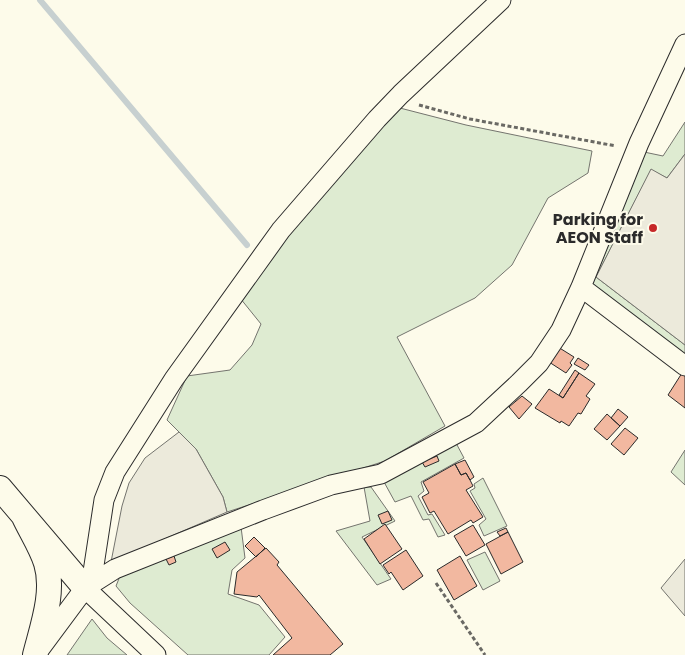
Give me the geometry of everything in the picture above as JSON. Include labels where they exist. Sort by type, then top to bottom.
[{"type":"street","points":[[35,655],[85,588],[93,572],[104,500],[115,472],[174,378],[281,230],[377,119],[501,0]]},
{"type":"street","points":[[85,588],[115,569],[263,510],[331,485],[380,474],[476,423],[538,363],[561,330],[581,287],[636,149],[685,44]]},
{"type":"street","points":[[581,287],[685,366]]},
{"type":"street","points":[[0,488],[85,588],[156,655]]},
{"type":"street","points":[[24,517],[46,564],[48,588],[43,625],[35,655]]},
{"type":"path","points":[[397,99],[470,119],[636,149]]},
{"type":"path","points":[[436,583],[485,655]]},
{"type":"green space","points":[[396,107],[466,125],[592,151],[588,173],[548,198],[512,265],[475,298],[397,337],[445,426],[385,461],[227,512],[223,497],[196,449],[167,420],[187,376],[230,370],[252,345],[261,324],[240,298],[289,230]]},
{"type":"green space","points":[[685,122],[685,154],[667,178],[651,170],[596,277],[685,345],[685,359],[588,286],[644,152],[663,156]]},
{"type":"green space","points":[[456,443],[464,458],[421,482],[424,491],[418,496],[428,515],[432,514],[445,535],[438,537],[429,519],[423,520],[411,496],[395,502],[384,482]]},
{"type":"green space","points":[[685,450],[685,485],[671,472]]},
{"type":"green space","points":[[483,478],[507,526],[484,536],[479,525],[486,519],[470,491],[475,488],[474,484]]},
{"type":"green space","points":[[364,487],[371,487],[395,521],[362,537],[391,579],[377,585],[336,531],[370,521]]},
{"type":"green space","points":[[241,527],[245,558],[232,570],[228,594],[259,605],[285,637],[269,655],[188,655],[130,603],[116,586],[120,576]]},
{"type":"green space","points":[[485,552],[500,581],[483,590],[467,560]]},
{"type":"green space","points":[[92,619],[107,638],[127,655],[67,655]]},
{"type":"shaded area","name":"Parking for AEON Staff","points":[[685,154],[685,345],[596,277],[651,169],[667,178]]},
{"type":"shaded area","points":[[179,432],[196,449],[223,497],[227,512],[111,562],[122,506],[129,483],[145,458]]},
{"type":"shaded area","points":[[685,559],[685,616],[661,588]]},
{"type":"building","points":[[558,347],[574,357],[570,363],[572,365],[566,373],[549,362]]},
{"type":"building","points":[[578,358],[589,365],[585,370],[574,364]]},
{"type":"building","points":[[575,370],[579,373],[563,398],[559,395]]},
{"type":"building","points":[[579,373],[595,384],[586,396],[590,399],[581,414],[578,413],[569,426],[561,421],[560,423],[535,408],[549,389],[563,398]]},
{"type":"building","points":[[682,373],[685,376],[685,408],[668,395]]},
{"type":"building","points":[[522,396],[532,404],[519,419],[509,407]]},
{"type":"building","points":[[618,409],[628,417],[620,426],[611,418]]},
{"type":"building","points":[[607,414],[620,426],[607,440],[594,429]]},
{"type":"building","points":[[625,428],[638,438],[624,455],[611,444]]},
{"type":"building","points":[[437,456],[439,461],[425,467],[422,462]]},
{"type":"building","points":[[465,460],[474,477],[470,480],[466,473],[461,475],[455,464]]},
{"type":"building","points":[[455,464],[461,475],[466,473],[470,480],[473,486],[466,490],[483,517],[473,523],[471,520],[448,534],[434,511],[430,513],[422,497],[429,493],[423,482]]},
{"type":"building","points":[[388,511],[392,520],[382,524],[378,515]]},
{"type":"building","points":[[385,524],[402,549],[380,564],[364,539]]},
{"type":"building","points":[[473,525],[485,545],[466,556],[454,536]]},
{"type":"building","points":[[506,528],[508,532],[500,536],[497,532]]},
{"type":"building","points":[[508,532],[523,562],[501,574],[486,544]]},
{"type":"building","points":[[254,537],[265,548],[256,557],[245,546]]},
{"type":"building","points":[[225,542],[230,550],[217,558],[212,549]]},
{"type":"building","points":[[266,548],[279,562],[277,565],[343,644],[330,655],[273,655],[292,638],[259,595],[257,597],[234,594],[237,572]]},
{"type":"building","points":[[406,550],[423,576],[403,590],[391,572],[389,574],[383,565]]},
{"type":"building","points":[[174,556],[176,562],[169,565],[166,559]]},
{"type":"building","points":[[460,556],[477,586],[454,600],[437,570]]},
{"type":"waterway","points":[[40,0],[247,245]]},
{"type":"place","name":"Parking for AEON Staff","points":[[653,228]]}]
